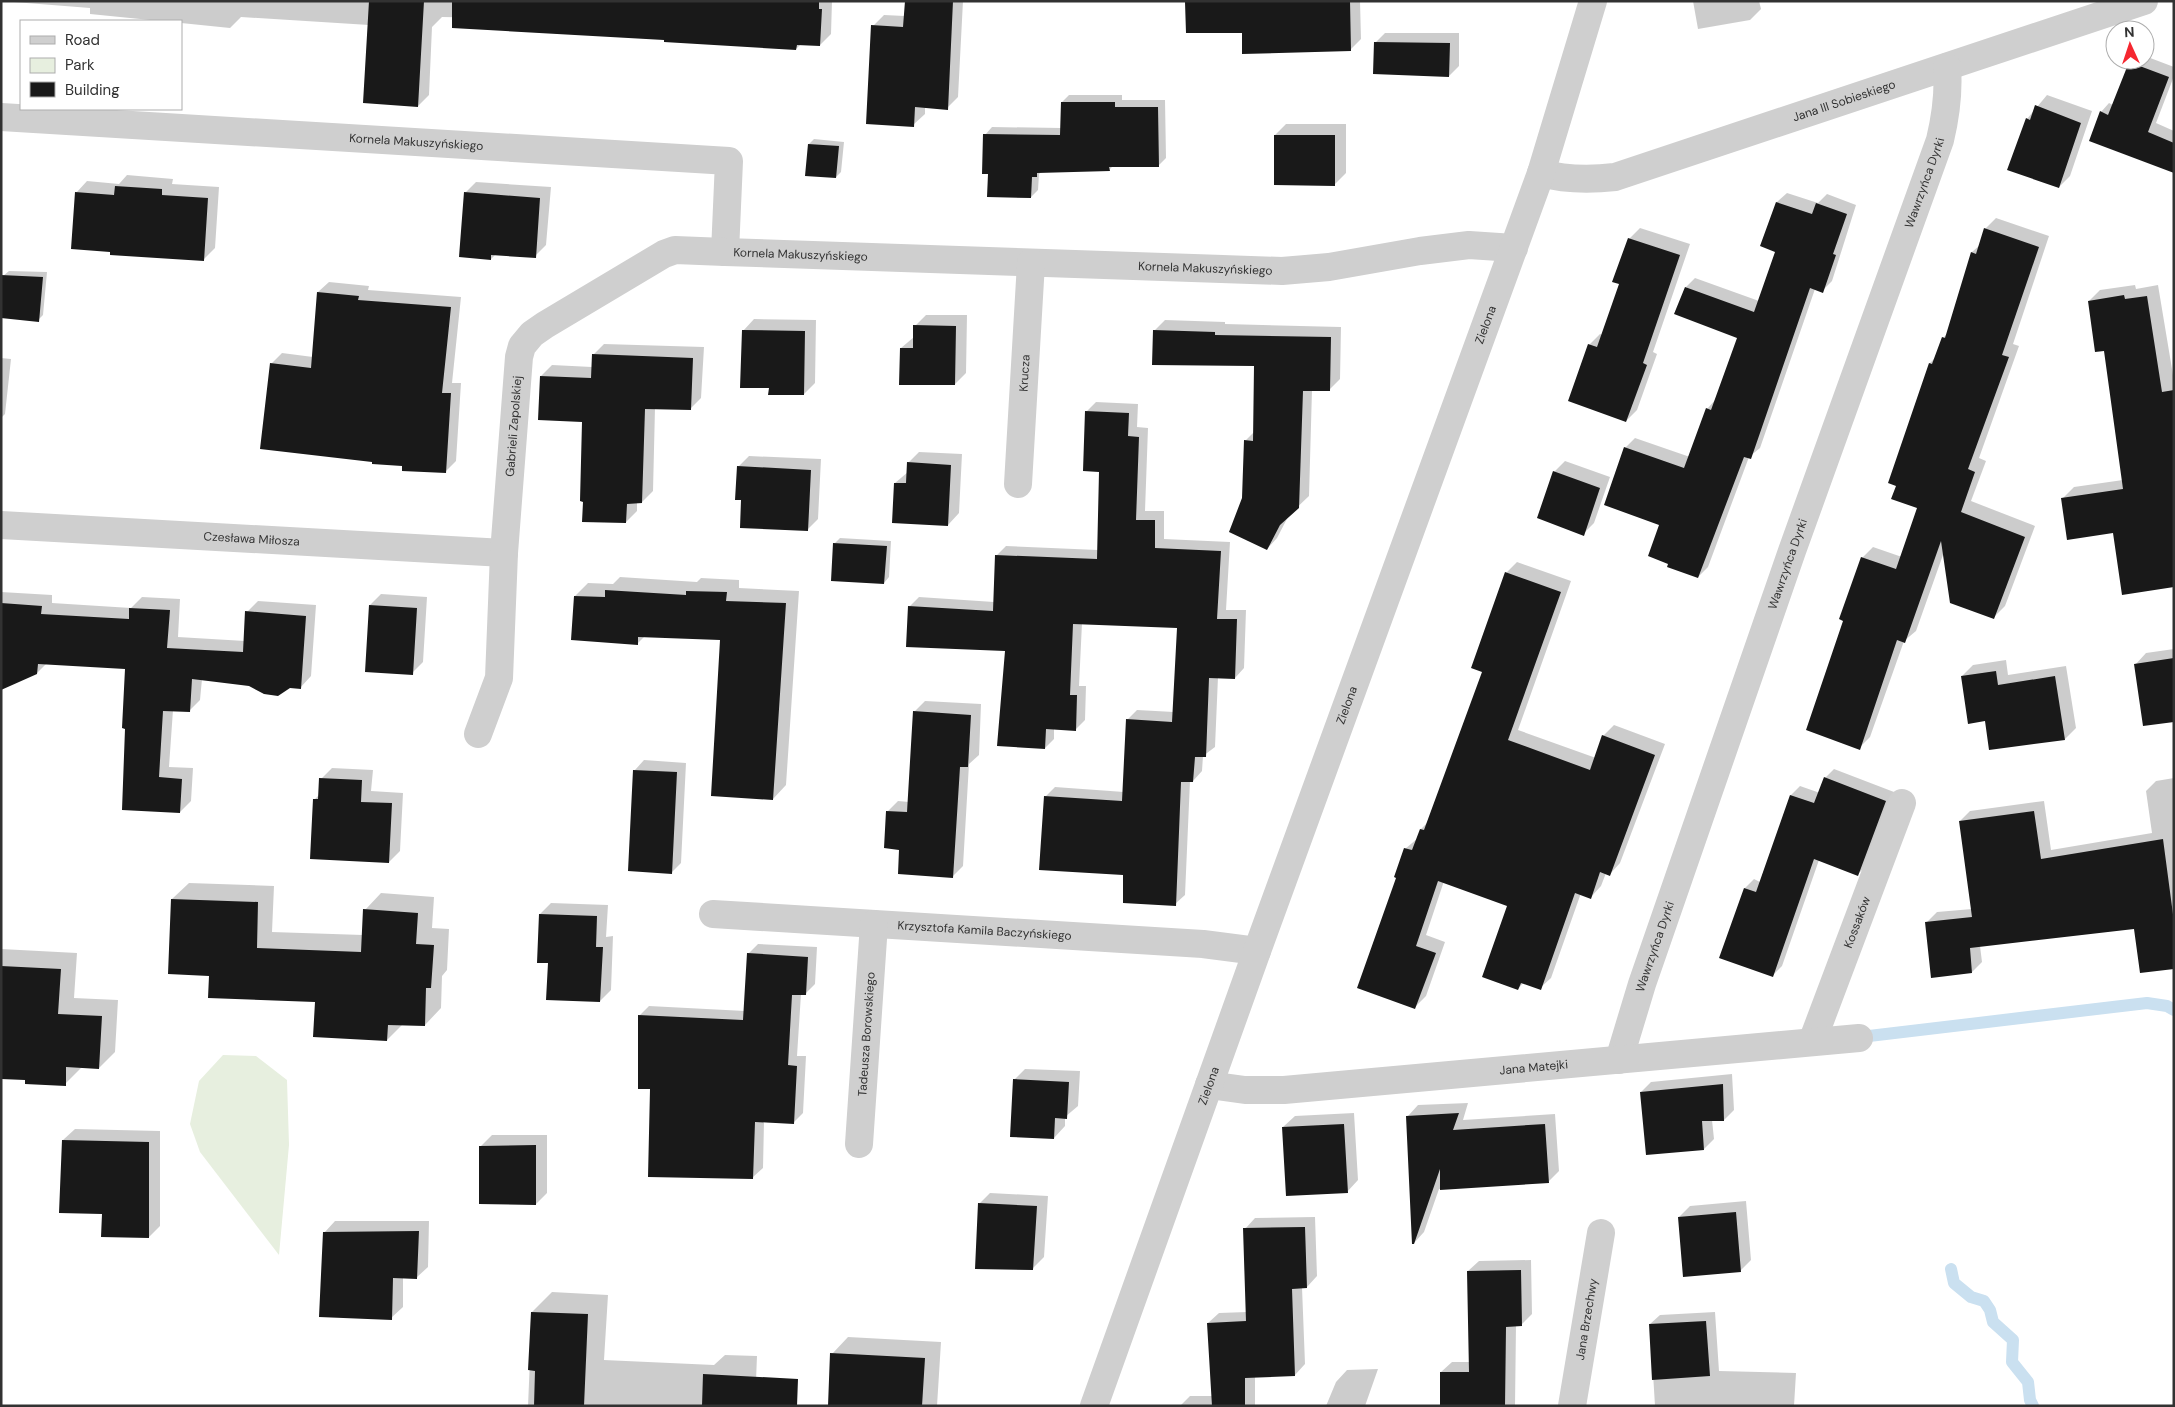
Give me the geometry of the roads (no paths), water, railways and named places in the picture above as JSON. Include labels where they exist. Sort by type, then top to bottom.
[{"type":"street","name":"Zielona","points":[[1094,1406],[1257,951],[1541,174],[1593,1]]},
{"type":"street","name":"Jana III Sobieskiego","points":[[1541,174],[1561,179],[1583,180],[1615,177],[2144,1]]},
{"type":"street","name":"Wawrzyńca Dyrki","points":[[1619,1060],[1642,984],[1792,551],[1940,140],[1947,110],[1949,88],[1947,67]]},
{"type":"street","name":"Kornela Makuszyńskiego","points":[[1,117],[729,161],[725,252],[1282,271],[1329,267],[1420,250],[1469,244],[1514,248]]},
{"type":"street","name":"Gabrieli Zapolskiej","points":[[478,734],[499,678],[504,552],[516,378],[522,346],[532,334],[545,325],[664,254],[674,250],[725,252]]},
{"type":"street","name":"Krucza","points":[[1018,484],[1031,263]]},
{"type":"street","name":"Czesława Miłosza","points":[[1,525],[504,552]]},
{"type":"street","name":"Kossaków","points":[[1812,1042],[1902,803]]},
{"type":"street","name":"Krzysztofa Kamila Baczyńskiego","points":[[713,914],[1203,944],[1257,951]]},
{"type":"street","name":"Tadeusza Borowskiego","points":[[859,1144],[874,924]]},
{"type":"street","name":"Jana Matejki","points":[[1209,1085],[1245,1090],[1284,1090],[1859,1038]]},
{"type":"street","name":"Jana Brzechwy","points":[[1572,1406],[1601,1233]]},
{"type":"waterway","points":[[1869,1036],[2147,1003],[2167,1006],[2174,1010]]},
{"type":"waterway","points":[[1951,1269],[1954,1283],[1971,1297],[1984,1301],[1990,1310],[1993,1322],[2013,1340],[2012,1362],[2028,1382],[2030,1400],[2033,1406]]}]
